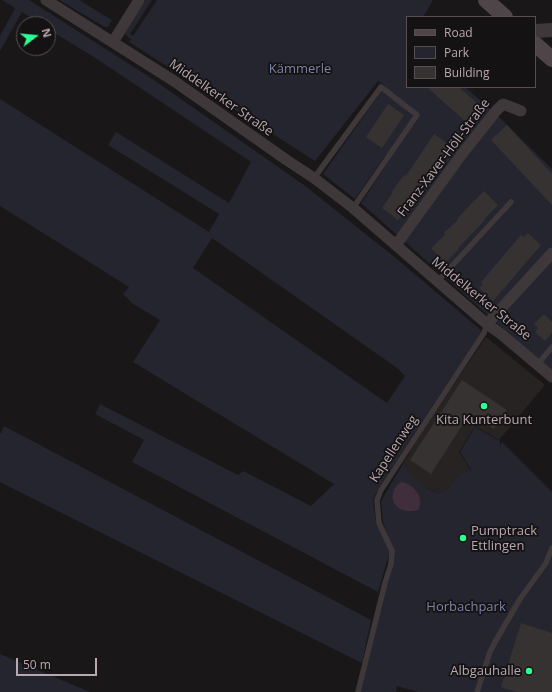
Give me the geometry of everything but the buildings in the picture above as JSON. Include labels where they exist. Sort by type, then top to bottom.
[{"type":"main road","points":[[486,0],[504,16]]},
{"type":"main road","points":[[536,45],[552,59]]},
{"type":"street","name":"Middelkerker Straße","points":[[46,0],[174,81],[314,178],[353,208],[437,282],[552,377]]},
{"type":"street","points":[[112,42],[139,0]]},
{"type":"street","points":[[536,31],[552,30]]},
{"type":"street","name":"Franz-Xaver-Höll-Straße","points":[[396,245],[462,154],[496,111],[503,104],[521,111]]},
{"type":"street","points":[[487,324],[552,253]]},
{"type":"lane","points":[[314,178],[381,87],[417,114],[353,208]]},
{"type":"lane","points":[[437,282],[511,202]]},
{"type":"lane","name":"Kapellenweg","points":[[358,692],[391,564],[392,551],[379,523],[377,500],[381,490],[484,333],[487,324]]},
{"type":"lane","points":[[538,364],[552,347]]},
{"type":"lane","points":[[477,692],[490,652],[495,642],[520,599],[546,563],[552,548]]},
{"type":"shaded area","name":"Kita Kunterbunt","points":[[486,337],[545,385],[499,440],[475,426],[459,452],[471,471],[457,477],[446,491],[438,493],[420,485],[409,474],[404,462],[424,428]]},
{"type":"shaded area","points":[[401,482],[406,483],[417,492],[420,501],[418,510],[404,510],[398,508],[394,504],[393,493]]},
{"type":"green space","points":[[2,0],[29,0],[54,16],[28,16],[22,12],[20,16],[16,16],[16,23],[0,51],[0,36],[15,8]]},
{"type":"green space","points":[[59,0],[79,0],[112,20],[108,27],[105,27]]},
{"type":"green space","name":"Kämmerle","points":[[145,0],[152,0],[130,34],[133,36],[157,0],[433,0],[424,16],[406,16],[406,88],[466,88],[497,115],[552,169],[552,372],[361,203],[390,159],[385,156],[355,199],[323,174],[385,86],[378,81],[315,161],[129,42],[132,38],[130,39],[124,33]]},
{"type":"green space","points":[[56,17],[148,76],[304,185],[397,259],[482,331],[378,489],[373,500],[376,522],[390,551],[378,592],[132,462],[144,440],[95,414],[100,404],[238,475],[243,471],[311,506],[334,484],[133,362],[160,320],[133,304],[123,294],[129,287],[0,206],[0,99],[209,232],[219,214],[108,145],[116,132],[229,203],[251,162],[97,59],[56,34]],"holes":[[[212,238],[397,368],[405,376],[387,403],[193,268]]]},
{"type":"green space","points":[[4,426],[371,620],[362,663],[0,482],[0,433]]},
{"type":"green space","name":"Horbachpark","points":[[475,427],[500,441],[500,446],[502,442],[552,492],[552,692],[418,692],[397,686],[396,692],[358,692],[392,551],[383,522],[381,501],[404,462],[413,478],[421,485],[438,493],[446,491],[457,477],[471,470],[460,452]]},
{"type":"green space","points":[[0,654],[90,692],[0,692]]},
{"type":"place","name":"Kita Kunterbunt","points":[[484,406]]},
{"type":"place","name":"Pumptrack Ettlingen","points":[[463,538]]},
{"type":"place","name":"Albgauhalle","points":[[529,671]]}]
